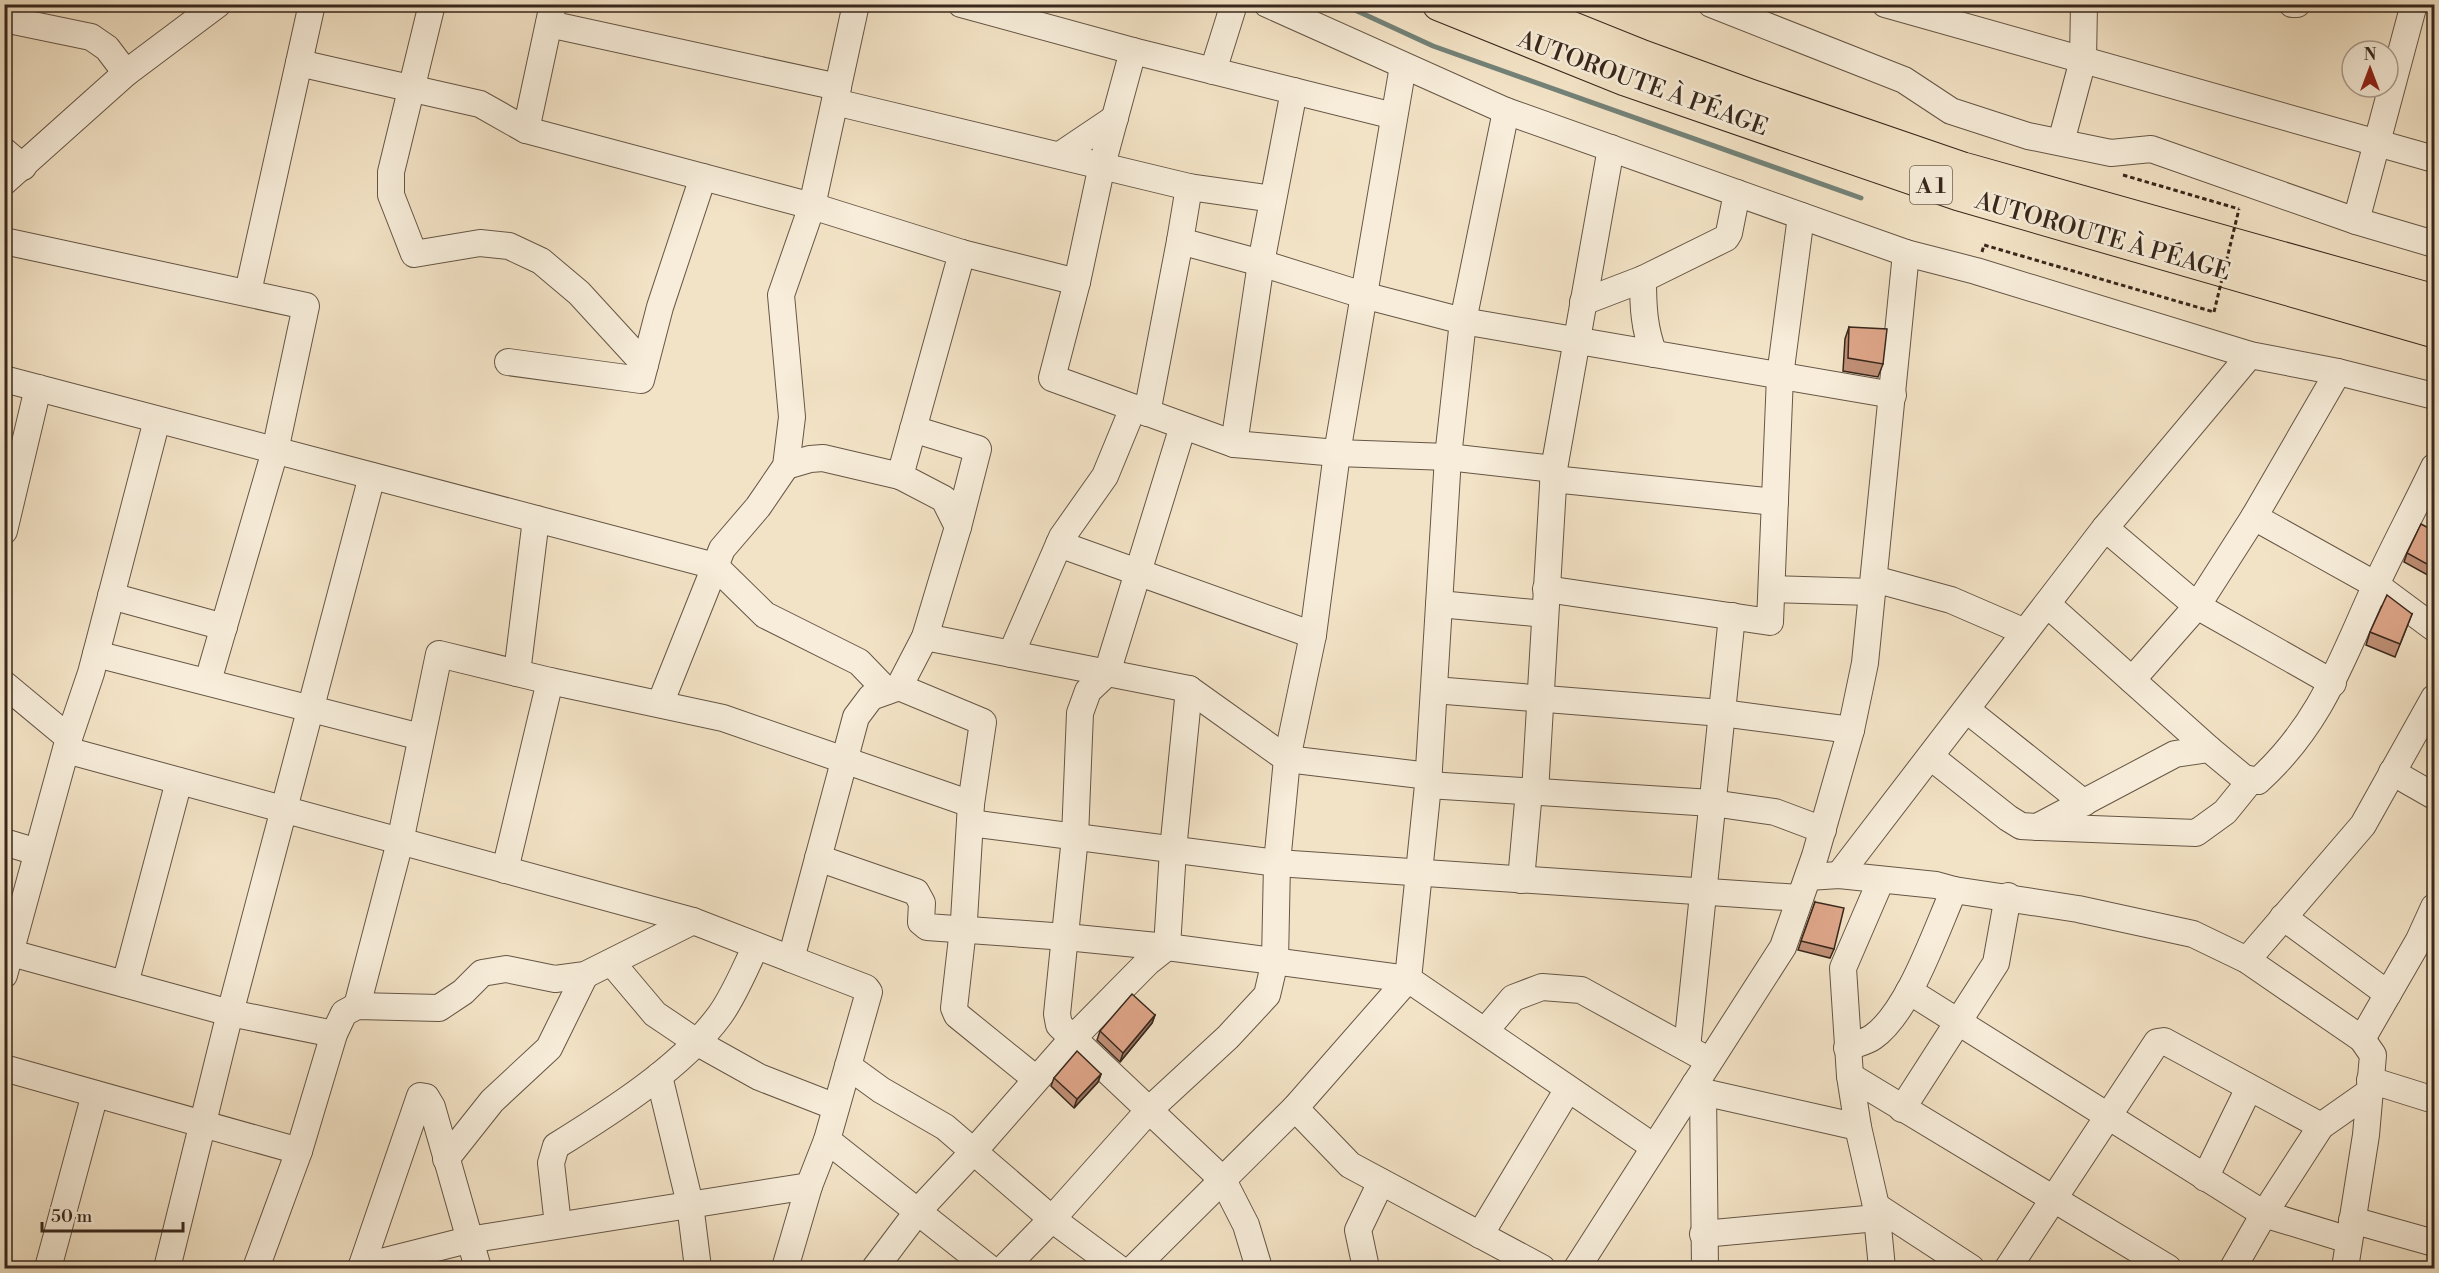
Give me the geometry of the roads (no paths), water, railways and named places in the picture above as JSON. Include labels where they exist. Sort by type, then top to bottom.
[{"type":"highway","name":"AUTOROUTE À PÉAGE","points":[[1439,4],[1625,79],[1959,194],[2434,331]]},
{"type":"highway","name":"A 1","points":[[1511,4],[1739,92],[1963,169],[2434,302]]},
{"type":"street","points":[[11,167],[126,73],[218,4]]},
{"type":"street","points":[[248,292],[312,4]]},
{"type":"street","points":[[432,4],[392,172],[392,195],[414,254],[480,243],[509,246],[541,261],[579,293],[645,365]]},
{"type":"street","points":[[660,704],[722,549],[758,507],[786,466],[792,417],[781,295],[812,206],[856,4]]},
{"type":"street","points":[[961,4],[1133,51],[1395,116]]},
{"type":"street","points":[[1213,71],[1234,4]]},
{"type":"street","points":[[1268,4],[1506,111],[1906,252],[1976,271],[2250,355],[2338,372],[2434,396]]},
{"type":"street","points":[[1711,4],[1904,80],[1951,111],[2028,136],[2111,153],[2151,149],[2356,221],[2434,244]]},
{"type":"street","points":[[1886,4],[1948,13],[2082,60],[2434,159]]},
{"type":"street","points":[[2061,142],[2082,60],[2084,4]]},
{"type":"street","points":[[2292,4],[2297,4]]},
{"type":"street","points":[[2356,221],[2414,4]]},
{"type":"street","points":[[526,130],[551,14],[1060,155],[1189,187],[1273,199]]},
{"type":"street","points":[[4,19],[91,37],[116,57],[126,73]]},
{"type":"street","points":[[1133,51],[1102,165],[1077,282],[1052,378],[1234,444],[1337,453],[1448,457],[1554,474],[1775,502]]},
{"type":"street","points":[[299,63],[480,104],[526,130],[812,206],[962,253],[1077,282]]},
{"type":"street","points":[[1004,1269],[1150,1109],[1228,1037],[1267,995],[1275,961],[1277,863],[1287,759],[1313,635],[1337,453],[1403,66]]},
{"type":"street","points":[[1234,444],[1261,263],[1294,91]]},
{"type":"street","points":[[1134,1269],[1295,1108],[1408,979],[1429,780],[1448,457],[1463,321],[1506,111]]},
{"type":"street","points":[[1060,155],[1115,118]]},
{"type":"street","points":[[1521,880],[1540,699],[1554,474],[1611,148]]},
{"type":"street","points":[[508,362],[641,380],[660,308],[703,177]]},
{"type":"street","points":[[1011,654],[1059,544],[1105,476],[1140,411],[1180,241],[1189,187]]},
{"type":"street","points":[[1583,302],[1643,279],[1726,238],[1730,233],[1737,193]]},
{"type":"street","points":[[1439,604],[1545,601],[1732,616],[1770,622],[1780,376],[1801,216]]},
{"type":"street","points":[[4,241],[306,306],[275,451],[208,681]]},
{"type":"street","points":[[1180,241],[1261,263],[1363,295],[1463,321],[1893,395]]},
{"type":"street","points":[[1577,1269],[1654,1147],[1699,1088],[1709,1062],[1783,947],[1804,887],[1851,730],[1865,663],[1906,252]]},
{"type":"street","points":[[900,476],[962,253]]},
{"type":"street","points":[[1643,279],[1643,315],[1646,335],[1654,354]]},
{"type":"street","points":[[1839,875],[2105,528],[2250,355]]},
{"type":"street","points":[[2132,680],[2197,606],[2254,518],[2338,372]]},
{"type":"street","points":[[4,380],[715,566],[765,615],[859,662],[893,689],[983,722],[970,814],[963,929],[954,998],[957,1015],[1036,1079]]},
{"type":"street","points":[[4,531],[38,388]]},
{"type":"street","points":[[157,420],[96,654],[6,960],[124,984],[230,1013],[334,1034]]},
{"type":"street","points":[[1183,426],[1107,673],[1088,691],[1080,713],[1075,837],[1056,1014],[1059,1025],[1072,1038],[1223,1180],[1246,1225],[1259,1269]]},
{"type":"street","points":[[791,959],[856,717],[872,697],[893,689],[925,637],[958,527],[978,448],[913,429]]},
{"type":"street","points":[[786,466],[823,458],[900,476],[944,500],[958,527]]},
{"type":"street","points":[[2047,604],[2244,778],[2258,781],[2283,759],[2321,705],[2434,467]]},
{"type":"street","points":[[167,1269],[230,1013],[372,476]]},
{"type":"street","points":[[2254,518],[2376,585],[2434,628]]},
{"type":"street","points":[[517,673],[536,519]]},
{"type":"street","points":[[2105,528],[2197,606],[2332,683]]},
{"type":"street","points":[[1059,544],[1313,635]]},
{"type":"street","points":[[1772,589],[1873,586],[1951,600],[2025,632]]},
{"type":"street","points":[[111,596],[224,627]]},
{"type":"street","points":[[1687,1048],[1732,616]]},
{"type":"street","points":[[925,637],[1189,689],[1287,759],[1429,780],[1532,792],[1713,803],[1775,812],[1822,830]]},
{"type":"street","points":[[96,654],[421,737]]},
{"type":"street","points":[[357,1006],[400,842],[439,654],[550,681],[723,718],[844,760],[970,814],[1075,837],[1277,863],[1703,891],[1804,887],[1839,875],[1936,885],[1954,890],[2008,896],[2193,934],[2247,960],[2362,1039],[2373,1054],[2366,1135],[2345,1269]]},
{"type":"street","points":[[505,870],[550,681]]},
{"type":"street","points":[[4,684],[68,744],[179,781],[693,921],[866,988],[869,992],[827,1140],[809,1186],[785,1269]]},
{"type":"street","points":[[875,1269],[918,1211],[974,1151],[1072,1038],[1148,962],[1167,947],[1173,850],[1189,689]]},
{"type":"street","points":[[1434,690],[1722,714],[1851,730]]},
{"type":"street","points":[[2247,960],[2363,825],[2434,698]]},
{"type":"street","points":[[1967,710],[2084,803]]},
{"type":"street","points":[[2037,827],[2175,754],[2210,749]]},
{"type":"street","points":[[1931,757],[2021,826],[2196,833],[2225,812],[2252,780]]},
{"type":"street","points":[[2392,772],[2434,796]]},
{"type":"street","points":[[124,984],[179,781]]},
{"type":"street","points":[[4,842],[37,852]]},
{"type":"street","points":[[818,858],[916,892],[922,903],[921,922],[927,927],[1167,947],[1408,979],[1654,1147]]},
{"type":"street","points":[[1881,880],[1843,968],[1850,1076],[1876,1212],[1882,1269]]},
{"type":"street","points":[[1847,1048],[1873,1037],[1891,1019],[1909,992],[1954,890]]},
{"type":"street","points":[[1902,1109],[1996,963],[2008,896]]},
{"type":"street","points":[[2362,1039],[2388,994],[2427,944],[2434,907]]},
{"type":"street","points":[[2283,917],[2388,994]]},
{"type":"street","points":[[256,1269],[299,1151],[334,1034],[344,1013],[357,1006],[439,1008],[463,992],[482,973],[506,969],[555,979],[585,975],[693,921]]},
{"type":"street","points":[[558,1225],[551,1163],[556,1146],[659,1076],[698,1043],[722,1013],[756,945]]},
{"type":"street","points":[[612,963],[655,1014],[698,1043],[759,1077],[836,1107]]},
{"type":"street","points":[[446,1159],[492,1101],[549,1048],[585,975]]},
{"type":"street","points":[[1485,1031],[1513,998],[1542,987],[1581,990],[1709,1062]]},
{"type":"street","points":[[1909,992],[2205,1178],[2258,1225],[2350,1230],[2434,1243]]},
{"type":"street","points":[[2008,1269],[2157,1041],[2164,1041],[2321,1126]]},
{"type":"street","points":[[848,1066],[881,1090],[945,1127],[1052,1219],[1118,1269]]},
{"type":"street","points":[[4,1068],[299,1151]]},
{"type":"street","points":[[659,1076],[690,1204],[698,1269]]},
{"type":"street","points":[[1850,1076],[2168,1269]]},
{"type":"street","points":[[2369,1087],[2434,1100]]},
{"type":"street","points":[[2233,1269],[2321,1126],[2369,1087]]},
{"type":"street","points":[[1699,1088],[1858,1127]]},
{"type":"street","points":[[1699,1088],[1705,1269]]},
{"type":"street","points":[[2205,1178],[2249,1088]]},
{"type":"street","points":[[1480,1235],[1568,1089]]},
{"type":"street","points":[[48,1269],[95,1094]]},
{"type":"street","points":[[361,1268],[420,1096],[426,1097],[432,1107],[478,1269]]},
{"type":"street","points":[[1295,1108],[1350,1166],[1542,1269]]},
{"type":"street","points":[[827,1140],[989,1269]]},
{"type":"street","points":[[1366,1269],[1358,1230],[1381,1182]]},
{"type":"street","points":[[361,1268],[468,1240],[809,1186]]},
{"type":"street","points":[[1703,1234],[1876,1212],[1971,1269]]},
{"type":"street","points":[[2257,1269],[2258,1225]]},
{"type":"waterway","points":[[1342,4],[1433,46],[1861,198]]}]
